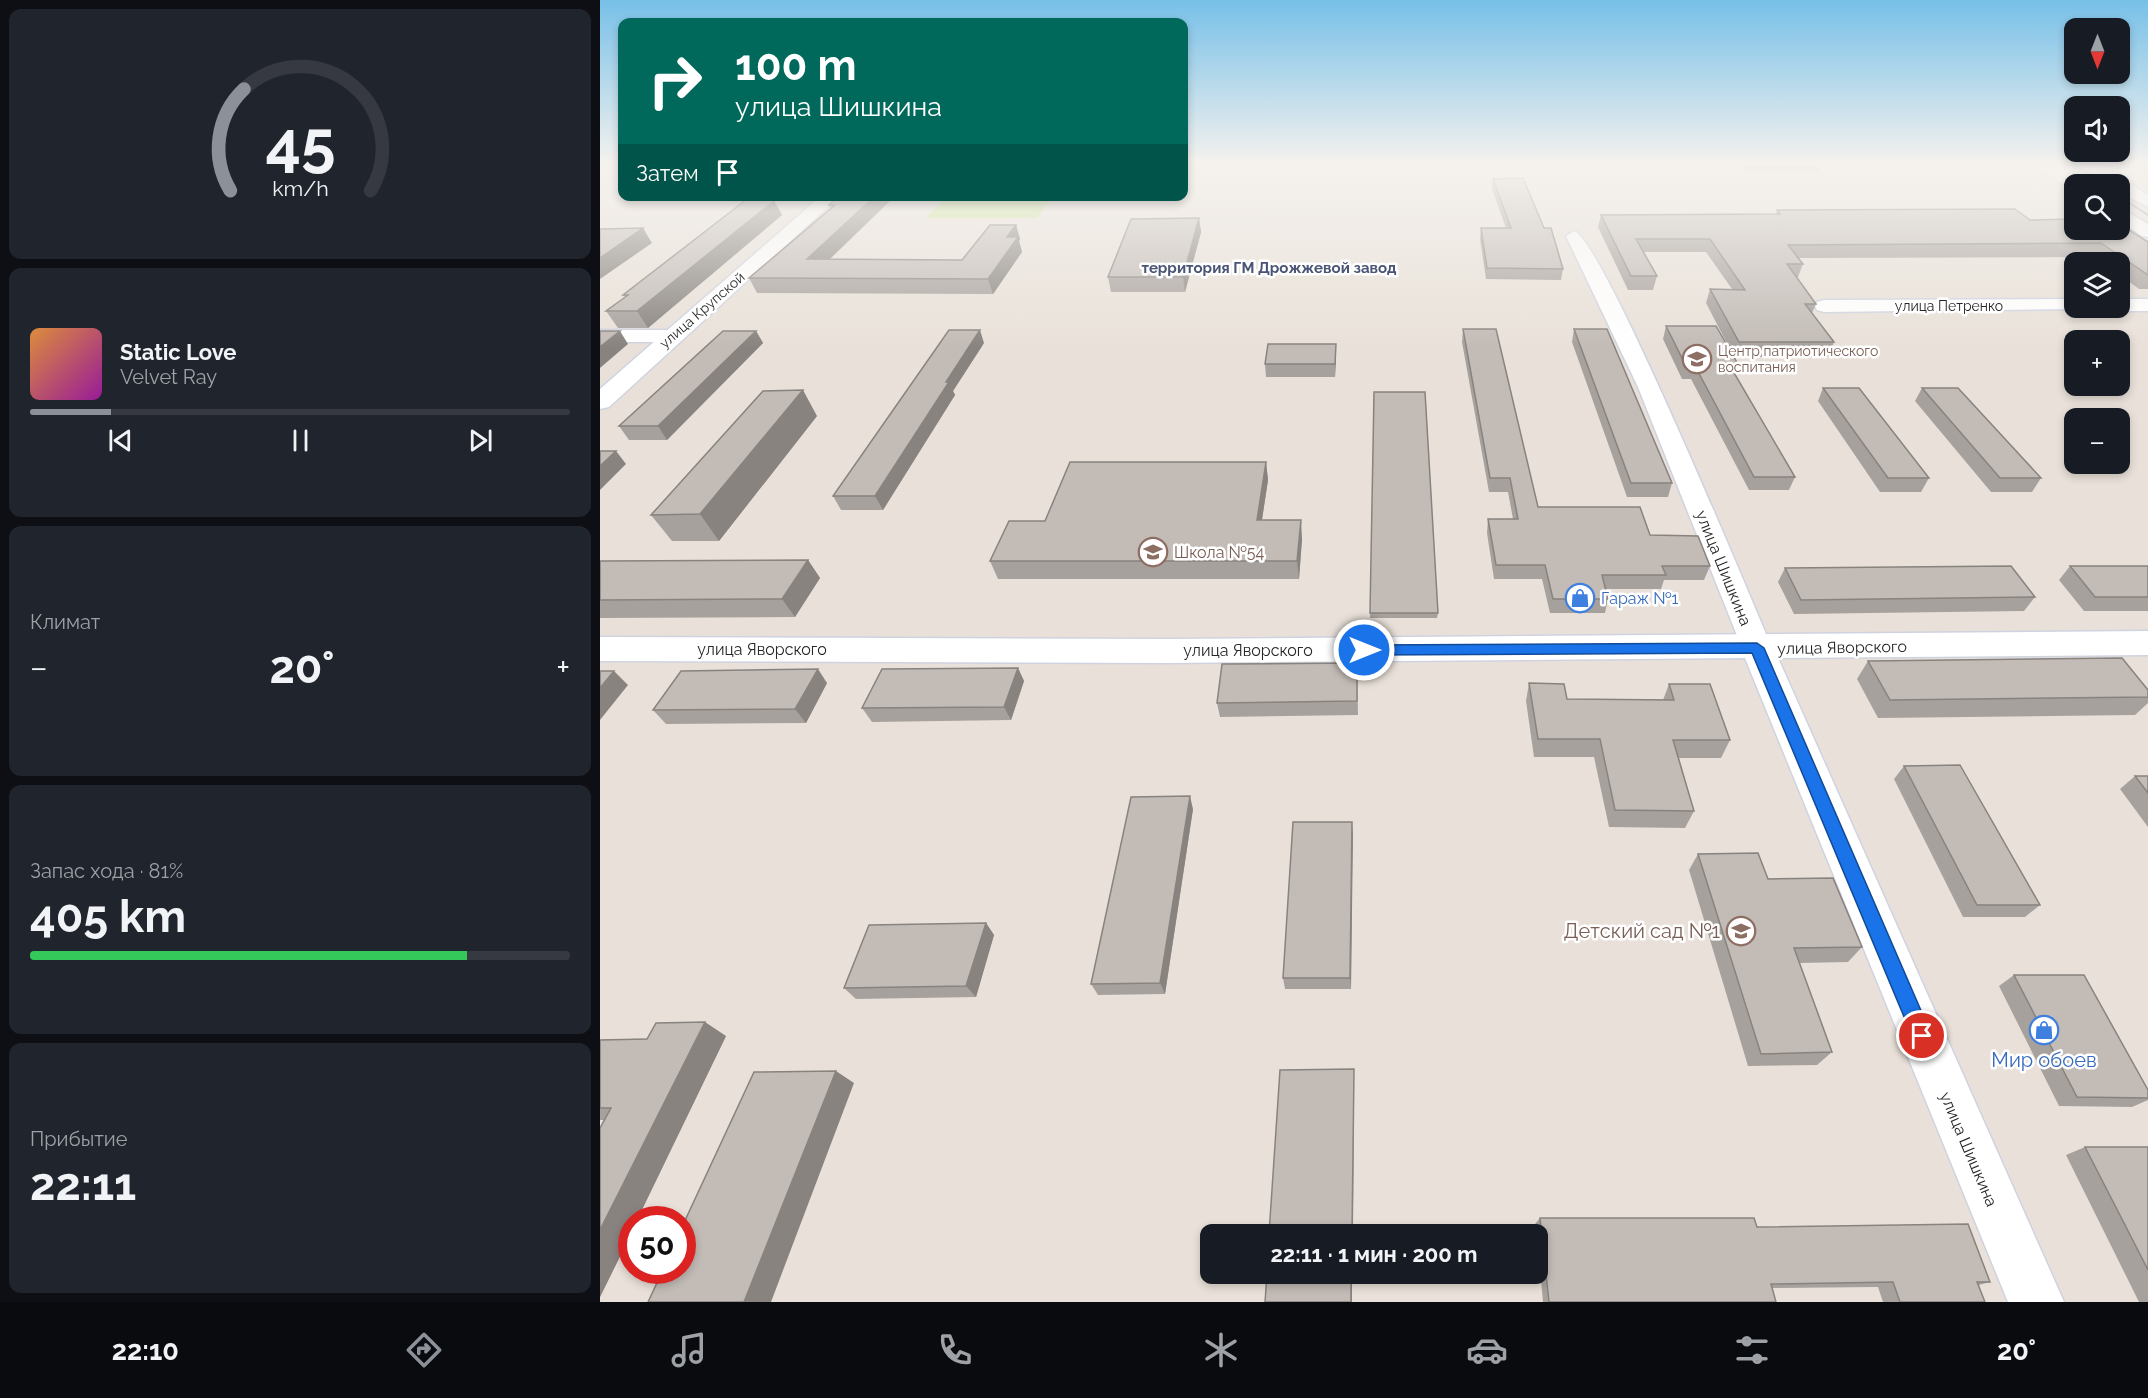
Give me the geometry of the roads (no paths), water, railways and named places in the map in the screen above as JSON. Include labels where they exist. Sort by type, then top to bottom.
[{"type":"main road","name":"улица Крупской","points":[[600,402],[798,226]]},
{"type":"main road","name":"улица Яворского","points":[[600,649],[1167,651],[1757,648],[2148,643]]},
{"type":"main road","name":"улица Шишкина","points":[[1757,648],[2036,1302]]},
{"type":"street","name":"улица Шишкина","points":[[1574,236],[1611,303],[1650,388],[1757,648]]},
{"type":"street","name":"улица Петренко","points":[[1824,306],[2064,305]]},
{"type":"street","points":[[2130,305],[2148,305]]},
{"type":"street","points":[[600,336],[672,336]]},
{"type":"place","name":"Центр патриотического воспитания","points":[[1697,359]]},
{"type":"place","name":"Школа №54","points":[[1153,552]]},
{"type":"place","name":"Гараж №1","points":[[1580,598]]},
{"type":"place","name":"Детский сад №1","points":[[1741,931]]},
{"type":"place","name":"Мир обоев","points":[[2044,1030]]},
{"type":"district","name":"территория ГМ Дрожжевой завод","points":[[1269,268]]}]
